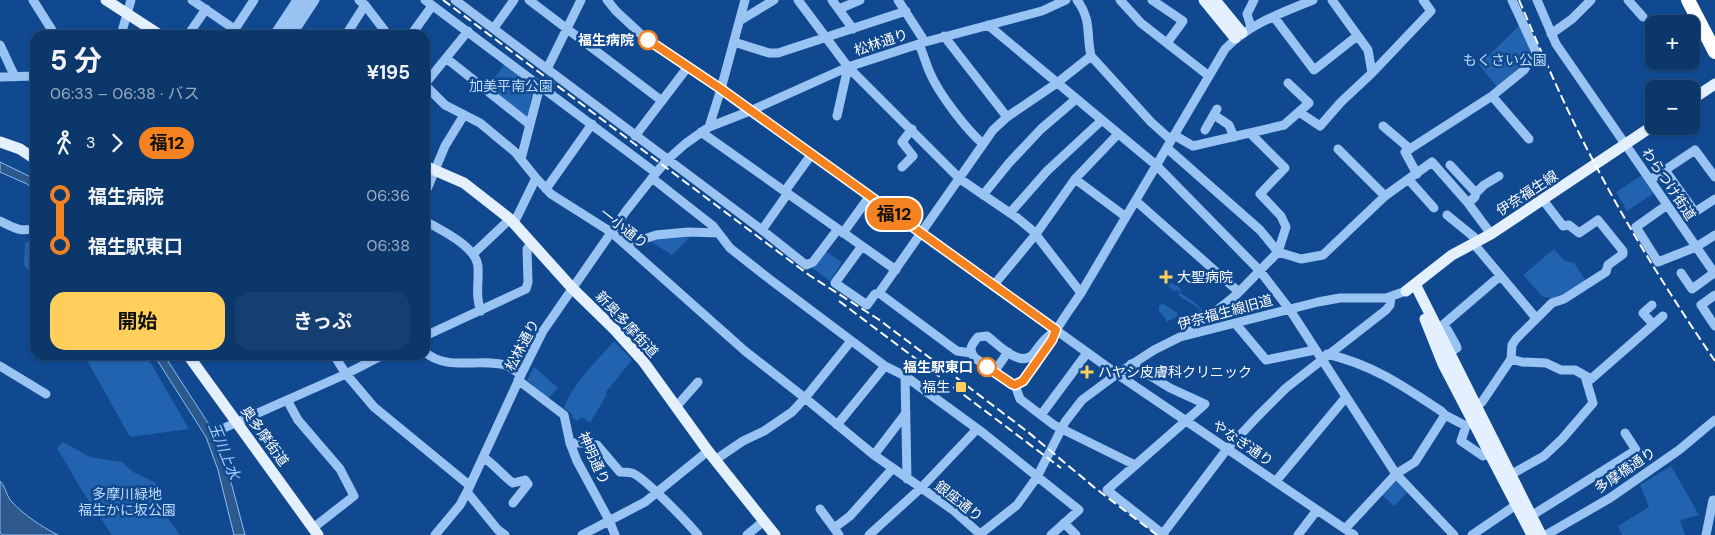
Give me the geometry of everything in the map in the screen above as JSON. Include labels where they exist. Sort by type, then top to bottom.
[{"type":"highway","points":[[1688,0],[1715,52]]},
{"type":"highway","points":[[1697,0],[1715,35]]},
{"type":"main road","points":[[106,0],[152,30]]},
{"type":"main road","points":[[1204,0],[1242,33]]},
{"type":"main road","points":[[1215,0],[1242,33]]},
{"type":"main road","points":[[1700,94],[1715,84]]},
{"type":"main road","name":"伊奈福生線","points":[[1410,288],[1452,254],[1491,234],[1645,131]]},
{"type":"main road","points":[[0,142],[20,149],[30,156]]},
{"type":"main road","name":"新奥多摩街道","points":[[430,168],[464,183],[512,221],[573,289],[643,361],[708,451],[775,535]]},
{"type":"main road","points":[[1410,288],[1449,352],[1541,535]]},
{"type":"main road","points":[[1410,288],[1422,311],[1470,424],[1489,453],[1532,535]]},
{"type":"main road","name":"奥多摩街道","points":[[192,360],[315,531]]},
{"type":"street","points":[[33,0],[52,30]]},
{"type":"street","points":[[122,30],[131,0]]},
{"type":"street","points":[[192,0],[235,29],[254,0]]},
{"type":"street","points":[[277,30],[297,0]]},
{"type":"street","points":[[285,30],[305,0]]},
{"type":"street","points":[[295,30],[315,0]]},
{"type":"street","points":[[455,0],[806,265],[813,262],[869,196]]},
{"type":"street","points":[[494,28],[514,0]]},
{"type":"street","points":[[529,0],[566,30],[662,101]]},
{"type":"street","points":[[547,69],[581,0]]},
{"type":"street","name":"やなぎ通り","points":[[608,0],[616,11],[645,38],[687,68],[721,89],[1116,374],[1354,535]]},
{"type":"street","points":[[745,0],[721,89],[705,129],[786,192],[896,270]]},
{"type":"street","points":[[741,20],[774,0]]},
{"type":"street","points":[[798,0],[848,67],[960,178],[1036,234],[1081,294]]},
{"type":"street","points":[[832,0],[853,29]]},
{"type":"street","points":[[839,9],[860,0]]},
{"type":"street","points":[[898,0],[906,11],[922,43],[930,74],[937,86],[970,132],[983,144]]},
{"type":"street","name":"松林通り","points":[[435,535],[460,505],[519,377],[543,331],[611,232],[667,160],[705,129],[848,67],[944,36],[1042,11],[1066,0]]},
{"type":"street","points":[[1077,0],[1087,19],[1089,30],[1088,42],[1092,56],[1151,122],[1260,230],[1278,252],[1301,258],[1323,255],[1385,196],[1432,162],[1468,203],[1491,234]]},
{"type":"street","points":[[1120,0],[1141,23],[1209,76]]},
{"type":"street","points":[[1152,0],[1183,21],[1167,43]]},
{"type":"street","points":[[1242,33],[1247,14],[1254,0]]},
{"type":"street","points":[[1015,385],[1023,381],[1081,294],[1225,49],[1242,33],[1313,0]]},
{"type":"street","points":[[1332,0],[1368,50],[1372,73]]},
{"type":"street","points":[[1299,112],[1320,126],[1341,102],[1372,73],[1430,12],[1423,0]]},
{"type":"street","points":[[1417,174],[1404,152],[1492,96],[1524,70],[1536,52],[1512,0]]},
{"type":"street","name":"わらつけ街道","points":[[1537,0],[1556,44],[1696,247],[1714,270]]},
{"type":"street","points":[[1551,34],[1572,19],[1591,0]]},
{"type":"street","points":[[1628,0],[1643,17]]},
{"type":"street","points":[[348,30],[362,3],[384,30]]},
{"type":"street","points":[[414,30],[428,3],[468,31],[592,124],[713,226],[730,248],[850,341],[885,366],[905,376],[1037,476],[1079,510],[1051,535]]},
{"type":"street","points":[[191,30],[206,9]]},
{"type":"street","points":[[734,42],[769,53],[778,53],[906,11]]},
{"type":"street","points":[[1274,17],[1314,70],[1357,36]]},
{"type":"street","points":[[988,25],[1156,165],[1260,271],[1290,310],[1315,350],[1324,357],[1346,397],[1396,474],[1454,535]]},
{"type":"street","points":[[430,78],[468,31]]},
{"type":"street","points":[[944,36],[1006,116]]},
{"type":"street","points":[[0,45],[15,77]]},
{"type":"street","points":[[862,246],[836,282],[867,305],[875,294],[879,294],[993,130],[1006,116],[1057,83],[1092,56]]},
{"type":"street","points":[[446,58],[529,124]]},
{"type":"street","points":[[837,116],[848,67]]},
{"type":"street","points":[[635,136],[687,68]]},
{"type":"street","points":[[0,77],[30,76]]},
{"type":"street","points":[[1170,141],[1193,146],[1284,125],[1309,103],[1288,84]]},
{"type":"street","points":[[520,159],[540,86]]},
{"type":"street","name":"一小通り","points":[[430,89],[445,105],[480,123],[520,159],[546,189],[611,232],[745,351],[874,455]]},
{"type":"street","points":[[1492,96],[1529,139]]},
{"type":"street","points":[[983,195],[1009,163],[1041,129],[1076,99]]},
{"type":"street","points":[[1205,130],[1216,112],[1229,125],[1234,137]]},
{"type":"street","points":[[430,168],[464,115]]},
{"type":"street","points":[[1010,213],[1047,171],[1102,120]]},
{"type":"street","points":[[546,189],[592,124]]},
{"type":"street","points":[[1383,126],[1410,149]]},
{"type":"street","points":[[902,167],[913,156],[902,142],[912,129]]},
{"type":"street","points":[[1180,337],[1231,300],[1278,252],[1286,227],[1281,216],[1260,194],[1285,168],[1250,133]]},
{"type":"street","points":[[993,286],[1036,234],[1075,179],[1118,134]]},
{"type":"street","points":[[1338,149],[1385,196]]},
{"type":"street","points":[[1650,180],[1695,150],[1715,177]]},
{"type":"street","points":[[762,230],[811,155]]},
{"type":"street","points":[[1450,165],[1476,193]]},
{"type":"street","points":[[1665,170],[1694,212],[1715,199]]},
{"type":"street","points":[[1468,203],[1484,186],[1499,176]]},
{"type":"street","points":[[473,254],[512,221],[536,178]]},
{"type":"street","points":[[1075,179],[1126,217]]},
{"type":"street","points":[[1409,180],[1434,208]]},
{"type":"street","points":[[1476,407],[1482,402],[1511,359],[1512,345],[1516,339],[1536,318],[1552,303],[1564,299],[1606,272],[1608,265],[1623,254],[1598,220],[1579,233],[1569,225],[1563,226],[1543,200]]},
{"type":"street","points":[[1136,201],[1239,292]]},
{"type":"street","points":[[1667,205],[1636,227],[1656,260],[1661,262],[1696,247],[1715,235]]},
{"type":"street","points":[[1447,215],[1474,237],[1475,243],[1500,276],[1536,318]]},
{"type":"street","points":[[0,221],[17,230],[30,230]]},
{"type":"street","points":[[430,224],[456,239],[473,254],[478,266],[478,303],[481,311]]},
{"type":"street","points":[[626,245],[656,235],[671,233],[718,233]]},
{"type":"street","points":[[430,334],[526,289],[528,282],[526,249],[532,243]]},
{"type":"street","points":[[1680,274],[1692,289],[1714,270]]},
{"type":"street","points":[[1449,352],[1456,348],[1456,345],[1444,324],[1500,276]]},
{"type":"street","name":"伊奈福生線旧道","points":[[980,535],[1017,505],[1037,476],[1065,422],[1082,400],[1131,364],[1180,337],[1340,298],[1391,297],[1410,288]]},
{"type":"street","points":[[879,294],[957,351],[971,353],[994,372],[1015,385],[1020,399],[1041,415],[1062,429],[1135,465]]},
{"type":"street","points":[[1715,295],[1701,305],[1715,326]]},
{"type":"street","points":[[1131,364],[1170,388],[1205,404],[1107,490],[1163,535],[1227,449],[1286,388],[1386,310],[1390,305],[1391,297]]},
{"type":"street","points":[[1652,304],[1644,312],[1653,324]]},
{"type":"street","points":[[1511,359],[1522,362],[1546,363],[1561,370],[1575,370],[1591,379],[1662,316]]},
{"type":"street","points":[[1235,323],[1266,360],[1315,350]]},
{"type":"street","points":[[971,353],[970,348],[972,344],[982,335],[987,336],[1021,359],[1029,358],[1046,336],[1056,330]]},
{"type":"street","points":[[715,460],[792,412],[850,341]]},
{"type":"street","points":[[994,372],[1008,352]]},
{"type":"street","points":[[1041,415],[1087,353]]},
{"type":"street","name":"神明通り","points":[[430,356],[451,363],[509,366],[519,377],[564,415],[570,443],[578,462],[615,535]]},
{"type":"street","points":[[1324,357],[1353,360],[1396,381],[1441,410],[1445,415],[1470,424],[1461,441],[1483,456],[1489,453]]},
{"type":"street","points":[[337,360],[346,374],[374,407],[468,489],[498,530],[505,535]]},
{"type":"street","points":[[215,432],[373,360]]},
{"type":"street","points":[[0,366],[46,394]]},
{"type":"street","points":[[837,425],[885,366]]},
{"type":"street","points":[[905,376],[908,479]]},
{"type":"street","points":[[1510,475],[1544,456],[1562,439],[1593,403],[1585,376]]},
{"type":"street","points":[[676,406],[698,382]]},
{"type":"street","points":[[1276,481],[1346,397]]},
{"type":"street","points":[[288,400],[298,420],[340,469],[354,496],[315,531]]},
{"type":"street","points":[[874,455],[906,413]]},
{"type":"street","points":[[1345,529],[1396,474],[1415,462],[1445,415]]},
{"type":"street","name":"多摩橋通り","points":[[1546,535],[1610,498],[1679,450],[1715,420]]},
{"type":"street","points":[[869,535],[920,488],[977,429]]},
{"type":"street","points":[[1531,516],[1636,450],[1625,433]]},
{"type":"street","points":[[570,443],[582,442],[597,445],[620,472],[633,473],[689,524],[698,535]]},
{"type":"street","points":[[582,535],[646,502],[708,451]]},
{"type":"street","name":"銀座通り","points":[[874,455],[953,510],[980,535]]},
{"type":"street","points":[[483,457],[495,465],[514,484],[526,480],[528,484],[512,504]]},
{"type":"street","points":[[820,508],[837,531],[893,468]]},
{"type":"street","points":[[1706,535],[1713,500]]},
{"type":"street","points":[[1472,535],[1516,505]]},
{"type":"street","points":[[1298,535],[1317,510]]},
{"type":"street","points":[[747,535],[764,521]]},
{"type":"street","points":[[1064,523],[1076,535]]},
{"type":"green space","name":"もくさい公園","points":[[1520,25],[1532,51],[1531,54],[1498,88],[1479,65]]},
{"type":"green space","name":"加美平南公園","points":[[505,64],[536,88],[531,98],[528,117],[526,118],[489,88],[489,85]]},
{"type":"green space","points":[[1642,175],[1654,193],[1627,211],[1616,192]]},
{"type":"green space","points":[[693,234],[672,255],[648,240]]},
{"type":"green space","points":[[30,240],[30,273],[24,265],[25,243]]},
{"type":"green space","points":[[1554,249],[1565,261],[1574,263],[1586,281],[1552,301],[1549,297],[1543,297],[1523,275]]},
{"type":"green space","points":[[823,250],[842,262],[830,281],[811,267]]},
{"type":"green space","points":[[1170,283],[1178,286],[1181,290],[1180,293],[1167,286]]},
{"type":"green space","points":[[1180,293],[1198,305],[1205,315],[1183,329],[1180,324],[1187,320],[1191,322],[1200,309],[1178,295]]},
{"type":"green space","points":[[1162,303],[1177,313],[1177,317],[1166,322],[1166,319],[1159,311]]},
{"type":"green space","points":[[614,341],[632,360],[605,393],[607,394],[590,423],[582,417],[577,421],[564,408],[568,399],[586,373]]},
{"type":"green space","points":[[87,360],[149,360],[189,429],[130,437]]},
{"type":"green space","points":[[534,367],[558,388],[548,399],[527,380]]},
{"type":"green space","name":"多摩川緑地 福生かに坂公園","points":[[63,442],[90,457],[122,462],[133,472],[156,483],[160,505],[180,535],[112,535],[81,489],[57,448]]},
{"type":"green space","points":[[1671,466],[1699,515],[1680,520],[1685,535],[1622,535],[1618,526],[1649,507],[1640,485]]},
{"type":"green space","points":[[1396,479],[1408,492],[1394,506],[1381,494]]},
{"type":"shaded area","points":[[0,162],[30,177],[30,187],[27,184],[0,172]]},
{"type":"shaded area","points":[[157,360],[167,360],[210,426],[227,467],[245,535],[234,535],[218,470],[206,437]]},
{"type":"shaded area","points":[[0,481],[10,500],[17,507],[58,535],[3,535],[0,533]]},
{"type":"railway","points":[[443,0],[809,275],[878,319],[1028,432],[1095,488],[1157,535]]},
{"type":"railway","points":[[1519,0],[1565,105],[1609,191],[1652,265],[1715,361]]},
{"type":"railway","points":[[839,301],[1061,468]]},
{"type":"bus line","name":"福12","points":[[648,40],[687,68],[721,89],[1056,330],[1052,340],[1019,384],[1015,385],[1008,382],[987,367]]},
{"type":"place","name":"福生病院","points":[[648,40]]},
{"type":"place","name":"大聖病院","points":[[1166,277]]},
{"type":"place","name":"福生駅東口","points":[[987,367]]},
{"type":"place","name":"ハヤシ皮膚科クリニック","points":[[1087,372]]},
{"type":"place","name":"福生","points":[[961,387]]},
{"type":"water label","name":"玉川上水","points":[[224,451]]}]
